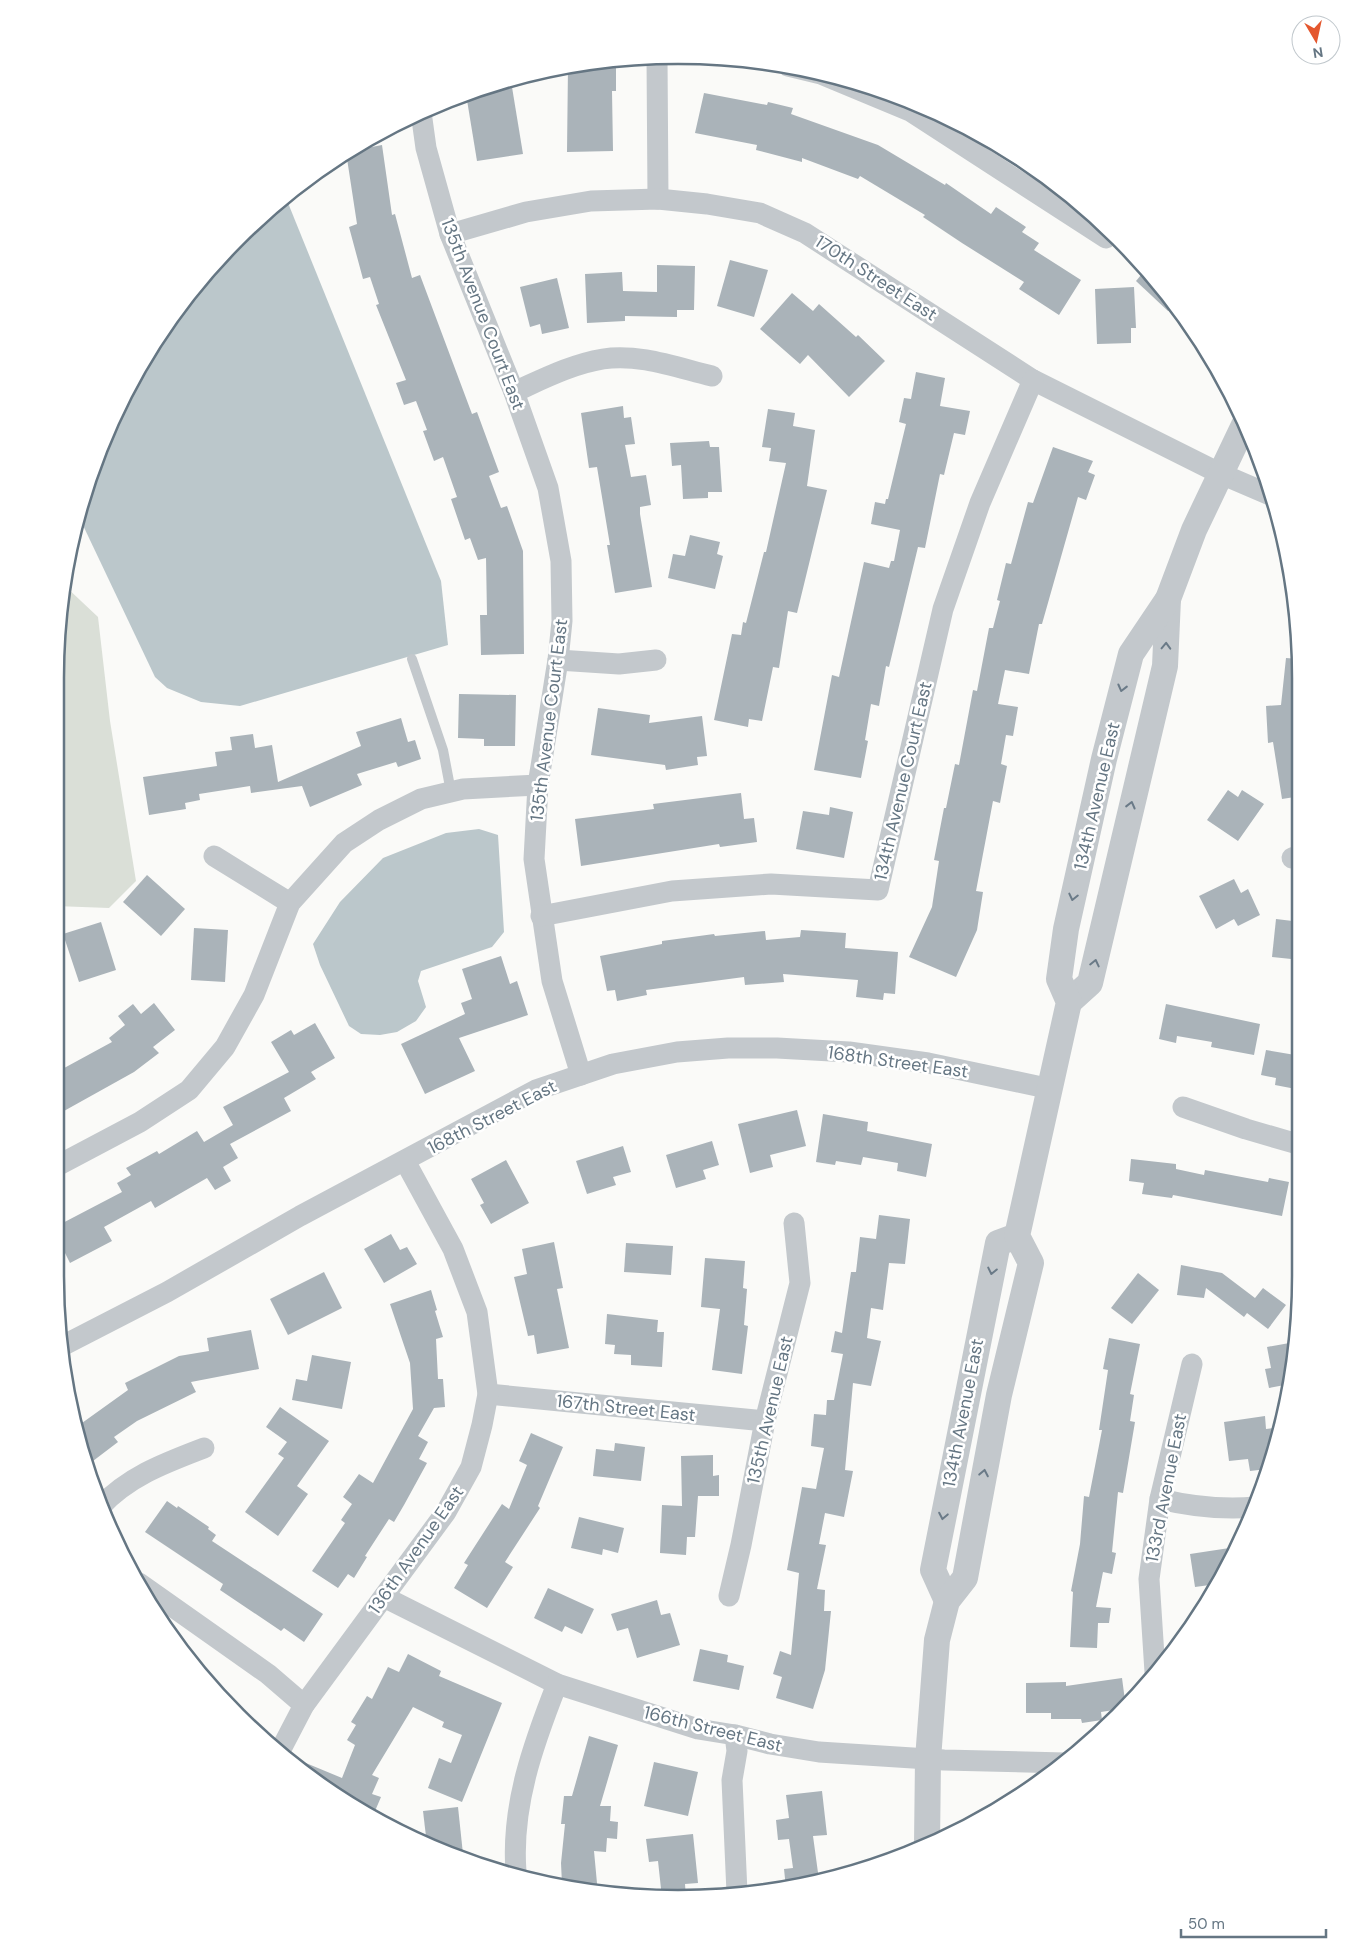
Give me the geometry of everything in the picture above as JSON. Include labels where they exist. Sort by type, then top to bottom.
[{"type":"street","points":[[657,65],[658,199]]},
{"type":"street","points":[[933,119],[1089,222]]},
{"type":"street","name":"135th Avenue Court East","points":[[422,120],[426,148],[450,234],[514,392],[548,488],[562,562],[562,621],[558,660],[538,785],[534,859],[552,981],[581,1075]]},
{"type":"street","name":"170th Street East","points":[[450,234],[526,212],[582,202],[658,199],[707,204],[760,213],[805,233],[1033,380],[1220,473],[1263,492]]},
{"type":"street","points":[[514,392],[574,366],[605,358],[635,359],[712,376]]},
{"type":"street","name":"134th Avenue Court East","points":[[541,916],[672,891],[771,884],[878,890],[943,608],[980,503],[1033,380]]},
{"type":"street","name":"134th Avenue East","points":[[927,1837],[928,1759],[938,1640],[947,1602],[964,1578],[999,1395],[1031,1263],[1017,1236],[1051,1089],[1064,991],[1072,901],[1104,759],[1131,654],[1168,599],[1220,473],[1240,432]]},
{"type":"street","name":"134th Avenue East","points":[[1064,991],[1090,983],[1165,666],[1168,599]]},
{"type":"street","points":[[558,660],[619,664],[656,660]]},
{"type":"street","points":[[64,1162],[140,1122],[189,1090],[225,1048],[254,995],[290,903],[344,843],[379,820],[421,799],[463,789],[538,785]]},
{"type":"street","points":[[214,856],[290,903]]},
{"type":"street","name":"168th Street East","points":[[68,1343],[167,1292],[300,1216],[536,1090],[613,1064],[676,1052],[728,1048],[777,1048],[849,1052],[928,1063],[1051,1089]]},
{"type":"street","points":[[1183,1107],[1292,1142]]},
{"type":"street","name":"136th Avenue East","points":[[283,1746],[304,1705],[446,1512],[460,1489],[471,1467],[488,1394],[477,1312],[466,1280],[454,1249],[405,1161]]},
{"type":"street","name":"135th Avenue East","points":[[729,1596],[765,1422],[800,1283],[794,1223]]},
{"type":"street","name":"134th Avenue East","points":[[947,1602],[932,1570],[998,1243],[1017,1236]]},
{"type":"street","name":"133rd Avenue East","points":[[1154,1663],[1149,1579],[1160,1499],[1192,1364]]},
{"type":"street","name":"167th Street East","points":[[488,1394],[765,1422]]},
{"type":"street","points":[[107,1500],[122,1486],[149,1469],[204,1448]]},
{"type":"street","points":[[1160,1499],[1198,1508],[1246,1508]]},
{"type":"street","points":[[151,1592],[268,1674],[304,1705]]},
{"type":"street","name":"166th Street East","points":[[384,1597],[557,1684],[676,1723],[770,1744],[818,1752],[928,1759],[1052,1763]]},
{"type":"street","points":[[516,1868],[515,1822],[521,1793],[536,1738],[557,1684]]},
{"type":"street","points":[[735,1735],[737,1752],[732,1780],[737,1887]]},
{"type":"lane","points":[[412,659],[443,750],[451,792]]},
{"type":"shaded area","points":[[288,204],[441,581],[448,645],[240,706],[201,702],[167,688],[155,677],[83,526],[85,519],[96,481],[127,406],[167,337],[216,273],[273,216]]},
{"type":"shaded area","points":[[70,591],[98,617],[110,721],[136,881],[109,908],[64,906],[64,678],[65,638]]},
{"type":"shaded area","points":[[479,829],[498,835],[504,932],[492,947],[421,971],[418,981],[426,1007],[416,1021],[397,1032],[380,1035],[361,1034],[349,1026],[320,965],[313,944],[340,902],[383,858],[446,833]]},
{"type":"building","points":[[616,67],[616,91],[612,91],[613,151],[567,152],[568,74]]},
{"type":"building","points":[[512,87],[523,154],[477,161],[467,101]]},
{"type":"building","points":[[704,93],[767,105],[768,102],[793,108],[791,114],[878,145],[945,185],[946,183],[991,214],[996,207],[1026,227],[1022,232],[1039,243],[1034,250],[1081,280],[1059,315],[1019,289],[1024,282],[923,217],[925,215],[860,176],[858,179],[802,158],[802,162],[756,150],[757,145],[695,133]]},
{"type":"building","points":[[382,145],[392,215],[395,214],[412,278],[420,275],[472,414],[477,412],[499,472],[489,476],[501,508],[507,506],[523,551],[524,654],[481,655],[480,615],[487,615],[486,558],[478,560],[470,538],[465,540],[451,499],[457,497],[443,457],[434,461],[423,431],[427,430],[416,401],[404,405],[396,383],[406,380],[376,305],[379,304],[370,277],[363,279],[349,227],[357,224],[347,161],[368,148]]},
{"type":"building","points":[[730,260],[768,270],[754,317],[717,306]]},
{"type":"building","points":[[657,265],[695,266],[694,310],[677,310],[677,317],[625,316],[625,321],[587,323],[585,274],[622,272],[623,291],[657,292]]},
{"type":"building","points":[[1141,275],[1169,310],[1168,311],[1136,281]]},
{"type":"building","points":[[557,278],[569,328],[542,334],[540,324],[530,327],[520,287]]},
{"type":"building","points":[[1134,287],[1136,328],[1131,328],[1131,343],[1097,344],[1095,289]]},
{"type":"building","points":[[792,293],[813,311],[819,304],[856,337],[858,335],[885,361],[849,397],[808,355],[800,364],[760,329]]},
{"type":"building","points":[[916,372],[945,378],[940,406],[970,411],[965,435],[954,433],[944,475],[940,474],[925,548],[918,547],[889,667],[886,666],[879,706],[871,704],[865,740],[868,741],[861,778],[814,770],[832,675],[839,677],[864,562],[889,568],[891,561],[894,561],[900,530],[871,524],[875,502],[885,504],[886,499],[888,499],[906,424],[899,422],[904,398],[911,399]]},
{"type":"building","points":[[623,406],[624,418],[631,417],[635,444],[625,445],[631,477],[646,475],[651,505],[640,507],[640,514],[652,587],[615,593],[607,545],[610,545],[597,467],[589,468],[581,413]]},
{"type":"building","points":[[768,409],[795,413],[793,426],[815,430],[807,486],[827,490],[797,613],[788,611],[779,668],[773,667],[762,721],[749,719],[748,727],[714,720],[732,634],[741,635],[743,622],[746,623],[764,552],[766,552],[786,463],[769,461],[771,448],[762,447]]},
{"type":"building","points":[[709,441],[710,447],[719,447],[722,492],[708,492],[708,498],[683,499],[681,465],[672,466],[670,443]]},
{"type":"building","points":[[1053,447],[1093,461],[1088,472],[1095,475],[1086,500],[1078,497],[1042,624],[1039,624],[1029,674],[1005,670],[998,704],[1018,707],[1013,736],[1006,735],[1001,764],[1007,766],[1000,803],[993,801],[976,891],[983,892],[977,930],[956,977],[909,957],[932,907],[939,861],[934,860],[944,808],[946,808],[955,764],[959,765],[973,690],[977,691],[989,628],[993,628],[1000,601],[997,600],[1006,563],[1011,564],[1028,502],[1033,503]]},
{"type":"building","points":[[690,535],[720,542],[717,554],[723,556],[715,589],[668,578],[673,554],[685,556]]},
{"type":"building","points":[[1286,658],[1292,658],[1292,797],[1282,799],[1273,742],[1268,743],[1266,706],[1281,705]]},
{"type":"building","points":[[459,694],[516,695],[515,746],[484,746],[484,739],[458,738]]},
{"type":"building","points":[[598,708],[650,715],[649,723],[702,716],[707,756],[697,757],[698,765],[666,770],[665,765],[591,755]]},
{"type":"building","points":[[401,718],[408,742],[415,740],[421,759],[398,767],[396,762],[357,774],[362,785],[310,807],[302,786],[251,793],[250,786],[199,794],[200,800],[185,803],[186,809],[149,815],[143,777],[217,766],[215,752],[232,750],[230,737],[253,734],[255,748],[272,745],[278,782],[361,746],[356,732]]},
{"type":"building","points":[[1228,790],[1238,797],[1242,790],[1264,804],[1238,841],[1207,820]]},
{"type":"building","points":[[741,793],[744,819],[754,818],[757,842],[720,847],[719,844],[581,866],[575,819],[654,809],[653,804]]},
{"type":"building","points":[[830,807],[853,812],[844,858],[796,849],[803,811],[829,815]]},
{"type":"building","points":[[147,875],[185,909],[161,936],[123,902]]},
{"type":"building","points":[[1234,879],[1241,893],[1248,889],[1260,915],[1238,926],[1234,919],[1216,929],[1199,896]]},
{"type":"building","points":[[1276,919],[1292,921],[1292,959],[1272,957]]},
{"type":"building","points":[[101,922],[116,970],[79,982],[64,934]]},
{"type":"building","points":[[194,928],[228,930],[225,982],[191,980]]},
{"type":"building","points":[[801,930],[846,933],[845,948],[898,952],[895,994],[884,993],[883,1000],[856,997],[858,980],[783,974],[784,982],[745,985],[744,977],[646,990],[647,995],[617,1001],[615,990],[607,991],[600,956],[662,944],[662,941],[714,934],[715,936],[765,931],[766,940],[800,937]]},
{"type":"building","points":[[501,956],[510,984],[517,981],[528,1015],[459,1038],[475,1071],[425,1094],[401,1044],[465,1014],[461,1003],[472,999],[462,969]]},
{"type":"building","points":[[154,1003],[175,1030],[153,1047],[159,1053],[134,1072],[64,1111],[64,1068],[112,1042],[109,1038],[125,1025],[118,1016],[133,1004],[141,1014]]},
{"type":"building","points":[[1166,1004],[1260,1024],[1254,1055],[1211,1047],[1212,1042],[1177,1036],[1176,1043],[1159,1039]]},
{"type":"building","points":[[315,1023],[335,1058],[311,1072],[316,1079],[284,1098],[291,1111],[230,1144],[238,1158],[223,1167],[231,1181],[215,1190],[207,1178],[155,1208],[151,1201],[104,1227],[112,1241],[70,1263],[64,1251],[64,1222],[122,1192],[117,1183],[131,1175],[126,1168],[157,1151],[159,1154],[197,1131],[204,1142],[233,1125],[223,1107],[289,1072],[271,1042],[291,1030],[294,1035]]},
{"type":"building","points":[[1266,1050],[1292,1054],[1292,1088],[1275,1085],[1276,1078],[1261,1075]]},
{"type":"building","points":[[797,1110],[806,1146],[770,1155],[773,1167],[750,1173],[738,1124]]},
{"type":"building","points":[[823,1114],[868,1122],[867,1131],[932,1144],[926,1177],[897,1171],[898,1163],[863,1157],[861,1165],[836,1161],[835,1165],[816,1162]]},
{"type":"building","points":[[712,1141],[719,1165],[703,1170],[706,1179],[676,1188],[666,1155]]},
{"type":"building","points":[[623,1146],[631,1172],[613,1177],[616,1185],[587,1194],[576,1161]]},
{"type":"building","points":[[1131,1159],[1176,1164],[1176,1169],[1204,1175],[1205,1170],[1268,1182],[1269,1178],[1289,1182],[1282,1216],[1173,1195],[1172,1198],[1142,1194],[1144,1183],[1129,1181]]},
{"type":"building","points":[[506,1160],[529,1203],[491,1224],[480,1205],[484,1203],[471,1179]]},
{"type":"building","points":[[879,1215],[910,1219],[905,1264],[889,1263],[883,1310],[871,1308],[867,1338],[881,1341],[871,1386],[853,1383],[845,1470],[853,1471],[844,1517],[825,1513],[819,1544],[826,1545],[817,1589],[825,1590],[824,1611],[831,1611],[825,1670],[813,1709],[776,1698],[782,1677],[773,1674],[780,1651],[791,1655],[799,1573],[787,1570],[802,1487],[816,1489],[824,1448],[811,1446],[814,1414],[826,1415],[827,1400],[834,1400],[843,1354],[831,1352],[835,1331],[842,1333],[851,1272],[856,1272],[860,1237],[876,1239]]},
{"type":"building","points":[[391,1234],[400,1250],[407,1247],[417,1264],[384,1283],[364,1249]]},
{"type":"building","points":[[554,1242],[563,1288],[557,1289],[569,1348],[537,1354],[534,1335],[528,1336],[514,1277],[527,1274],[522,1249]]},
{"type":"building","points":[[626,1243],[673,1246],[671,1275],[624,1272]]},
{"type":"building","points":[[705,1258],[745,1261],[743,1288],[747,1289],[744,1325],[748,1326],[742,1374],[712,1370],[720,1309],[701,1307]]},
{"type":"building","points":[[1181,1265],[1222,1273],[1255,1298],[1263,1288],[1286,1305],[1268,1329],[1247,1313],[1244,1317],[1206,1288],[1204,1298],[1177,1295]]},
{"type":"building","points":[[324,1272],[342,1308],[288,1335],[270,1299]]},
{"type":"building","points":[[1138,1273],[1159,1290],[1132,1324],[1111,1308]]},
{"type":"building","points":[[431,1290],[443,1337],[436,1339],[438,1379],[443,1379],[445,1407],[434,1408],[418,1436],[428,1442],[419,1459],[427,1463],[394,1522],[389,1519],[365,1556],[367,1557],[354,1578],[348,1574],[338,1588],[312,1571],[345,1523],[341,1520],[352,1504],[343,1497],[359,1474],[373,1483],[413,1409],[410,1363],[390,1304]]},
{"type":"building","points":[[607,1314],[658,1320],[657,1332],[664,1332],[662,1367],[631,1365],[631,1355],[614,1354],[615,1345],[605,1344]]},
{"type":"building","points":[[251,1330],[259,1369],[191,1382],[196,1392],[137,1421],[114,1437],[118,1442],[93,1461],[82,1423],[128,1390],[125,1383],[179,1356],[209,1351],[207,1338]]},
{"type":"building","points":[[1109,1338],[1140,1344],[1130,1394],[1134,1395],[1130,1421],[1135,1422],[1123,1493],[1118,1492],[1112,1552],[1116,1553],[1112,1574],[1103,1572],[1096,1607],[1111,1608],[1109,1623],[1098,1623],[1097,1648],[1070,1647],[1073,1592],[1071,1591],[1080,1544],[1084,1496],[1089,1497],[1102,1430],[1099,1430],[1108,1370],[1103,1369]]},
{"type":"building","points":[[1288,1343],[1282,1386],[1269,1388],[1265,1369],[1271,1368],[1267,1347]]},
{"type":"building","points":[[312,1355],[351,1362],[342,1409],[292,1400],[296,1379],[307,1381]]},
{"type":"building","points":[[280,1407],[329,1441],[297,1486],[308,1494],[278,1536],[245,1512],[284,1458],[278,1454],[287,1442],[266,1427]]},
{"type":"building","points":[[1265,1416],[1266,1429],[1273,1428],[1261,1470],[1250,1471],[1248,1459],[1229,1461],[1224,1422]]},
{"type":"building","points":[[531,1433],[563,1447],[538,1506],[540,1508],[505,1562],[513,1567],[487,1608],[454,1588],[468,1565],[464,1563],[502,1504],[509,1509],[527,1465],[519,1461]]},
{"type":"building","points":[[615,1443],[645,1447],[641,1481],[593,1476],[596,1449],[614,1451]]},
{"type":"building","points":[[713,1455],[713,1476],[719,1475],[719,1496],[698,1496],[695,1537],[687,1537],[686,1555],[660,1553],[662,1505],[682,1506],[681,1456]]},
{"type":"building","points":[[167,1501],[177,1508],[178,1506],[209,1527],[208,1529],[216,1535],[212,1541],[323,1614],[304,1642],[284,1628],[281,1631],[220,1590],[223,1584],[145,1532]]},
{"type":"building","points":[[579,1517],[624,1528],[618,1553],[603,1549],[602,1555],[571,1548]]},
{"type":"building","points":[[1229,1548],[1209,1585],[1195,1587],[1190,1554]]},
{"type":"building","points":[[548,1588],[594,1609],[582,1634],[565,1626],[562,1632],[534,1618]]},
{"type":"building","points":[[657,1600],[661,1615],[670,1613],[680,1645],[637,1658],[628,1628],[617,1631],[611,1614]]},
{"type":"building","points":[[700,1649],[728,1655],[727,1662],[744,1666],[739,1690],[693,1681]]},
{"type":"building","points":[[408,1654],[441,1671],[439,1676],[502,1703],[462,1802],[428,1788],[439,1758],[451,1763],[462,1735],[442,1727],[444,1722],[413,1707],[372,1775],[379,1778],[372,1794],[381,1797],[375,1810],[337,1787],[302,1761],[342,1778],[355,1745],[347,1740],[356,1725],[351,1722],[367,1696],[372,1699],[388,1667],[399,1672]]},
{"type":"building","points":[[1122,1678],[1125,1697],[1112,1710],[1101,1712],[1102,1720],[1082,1723],[1081,1719],[1051,1719],[1051,1713],[1026,1713],[1026,1683],[1066,1682],[1066,1686]]},
{"type":"building","points":[[589,1736],[618,1745],[600,1806],[611,1806],[610,1821],[618,1822],[617,1839],[607,1838],[606,1852],[594,1851],[597,1885],[562,1879],[561,1863],[565,1824],[561,1824],[564,1796],[572,1796]]},
{"type":"building","points":[[654,1762],[698,1772],[688,1816],[644,1806]]},
{"type":"building","points":[[822,1791],[827,1835],[813,1836],[818,1873],[785,1880],[784,1869],[793,1868],[789,1839],[778,1840],[776,1820],[789,1818],[786,1795]]},
{"type":"building","points":[[458,1807],[463,1851],[426,1836],[423,1811]]},
{"type":"building","points":[[693,1834],[698,1883],[685,1884],[685,1890],[661,1890],[658,1861],[649,1862],[646,1839]]}]
